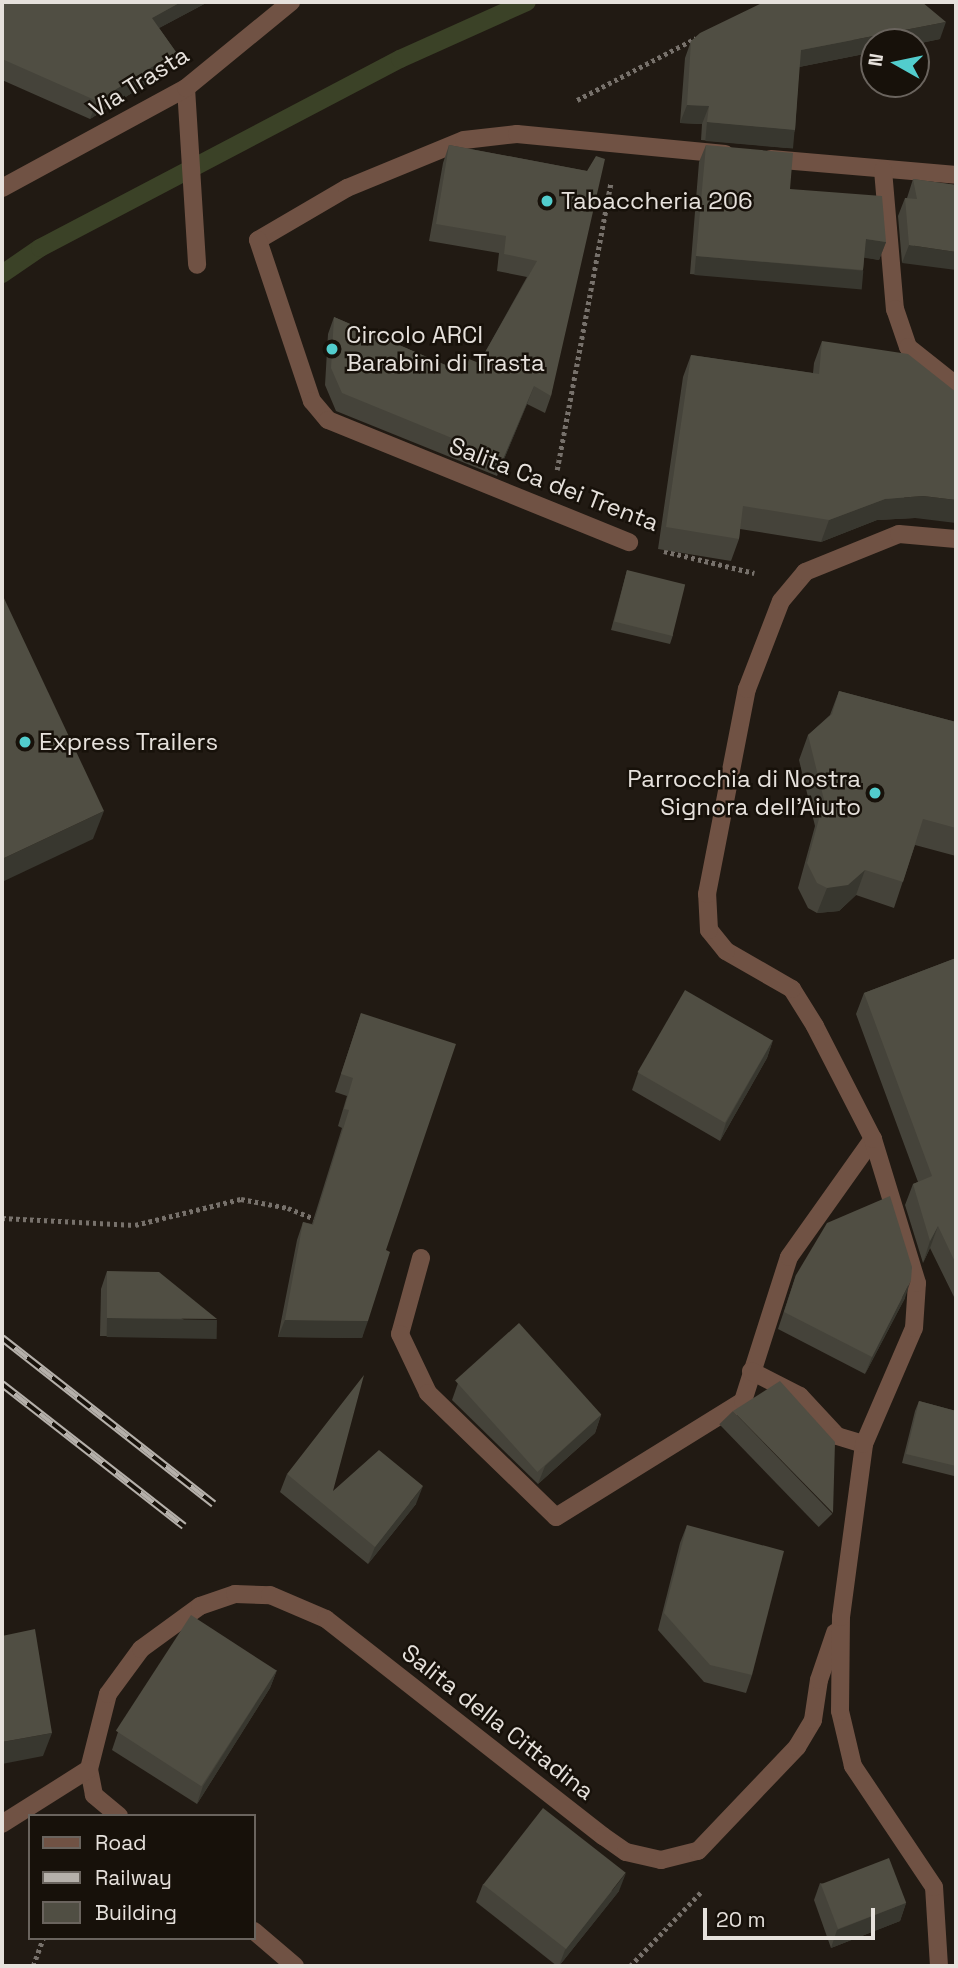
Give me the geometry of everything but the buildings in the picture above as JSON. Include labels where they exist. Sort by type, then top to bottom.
[{"type":"street","name":"Via Trasta","points":[[2,188],[186,88],[291,2]]},
{"type":"street","points":[[186,88],[197,265]]},
{"type":"street","name":"Salita Ca dei Trenta","points":[[618,144],[517,134],[464,140],[347,187],[258,240],[312,401],[328,420],[629,542]]},
{"type":"street","points":[[618,144],[956,175]]},
{"type":"street","points":[[883,170],[895,309],[908,347],[956,385]]},
{"type":"street","points":[[939,1966],[934,1887],[853,1766],[844,1742],[840,1711],[841,1617],[864,1444],[914,1328],[917,1283],[873,1139],[792,989],[726,951],[709,930],[707,894],[747,689],[781,601],[805,572],[900,534],[956,539]]},
{"type":"street","points":[[421,1258],[400,1334],[428,1393],[556,1517],[743,1401],[789,1257],[873,1139]]},
{"type":"street","points":[[751,1371],[800,1396],[837,1436],[864,1444]]},
{"type":"street","name":"Salita della Cittadina","points":[[89,1769],[108,1694],[141,1649],[200,1606],[235,1594],[271,1595],[326,1619],[626,1852],[678,1859],[698,1851],[797,1747],[814,1720],[819,1680],[841,1617]]},
{"type":"street","points":[[2,1824],[89,1769],[94,1795],[116,1814]]},
{"type":"street","points":[[256,1933],[295,1966]]},
{"type":"path","points":[[573,102],[701,36]]},
{"type":"path","points":[[550,510],[618,144]]},
{"type":"path","name":"Salita Ca dei Trenta","points":[[629,542],[796,583]]},
{"type":"path","points":[[2,1218],[135,1225],[241,1199],[288,1208],[333,1226]]},
{"type":"path","points":[[33,1966],[42,1940]]},
{"type":"waterway","points":[[2,274],[40,248],[400,59],[527,2]]},
{"type":"railway","points":[[2,1338],[214,1504]]},
{"type":"railway","points":[[2,1384],[184,1526]]},
{"type":"place","name":"Tabaccheria 206","points":[[547,201]]},
{"type":"place","name":"Circolo ARCI Barabini di Trasta","points":[[332,349]]},
{"type":"place","name":"Express Trailers","points":[[25,742]]},
{"type":"place","name":"Parrocchia di Nostra Signora dell'Aiuto","points":[[875,793]]}]
